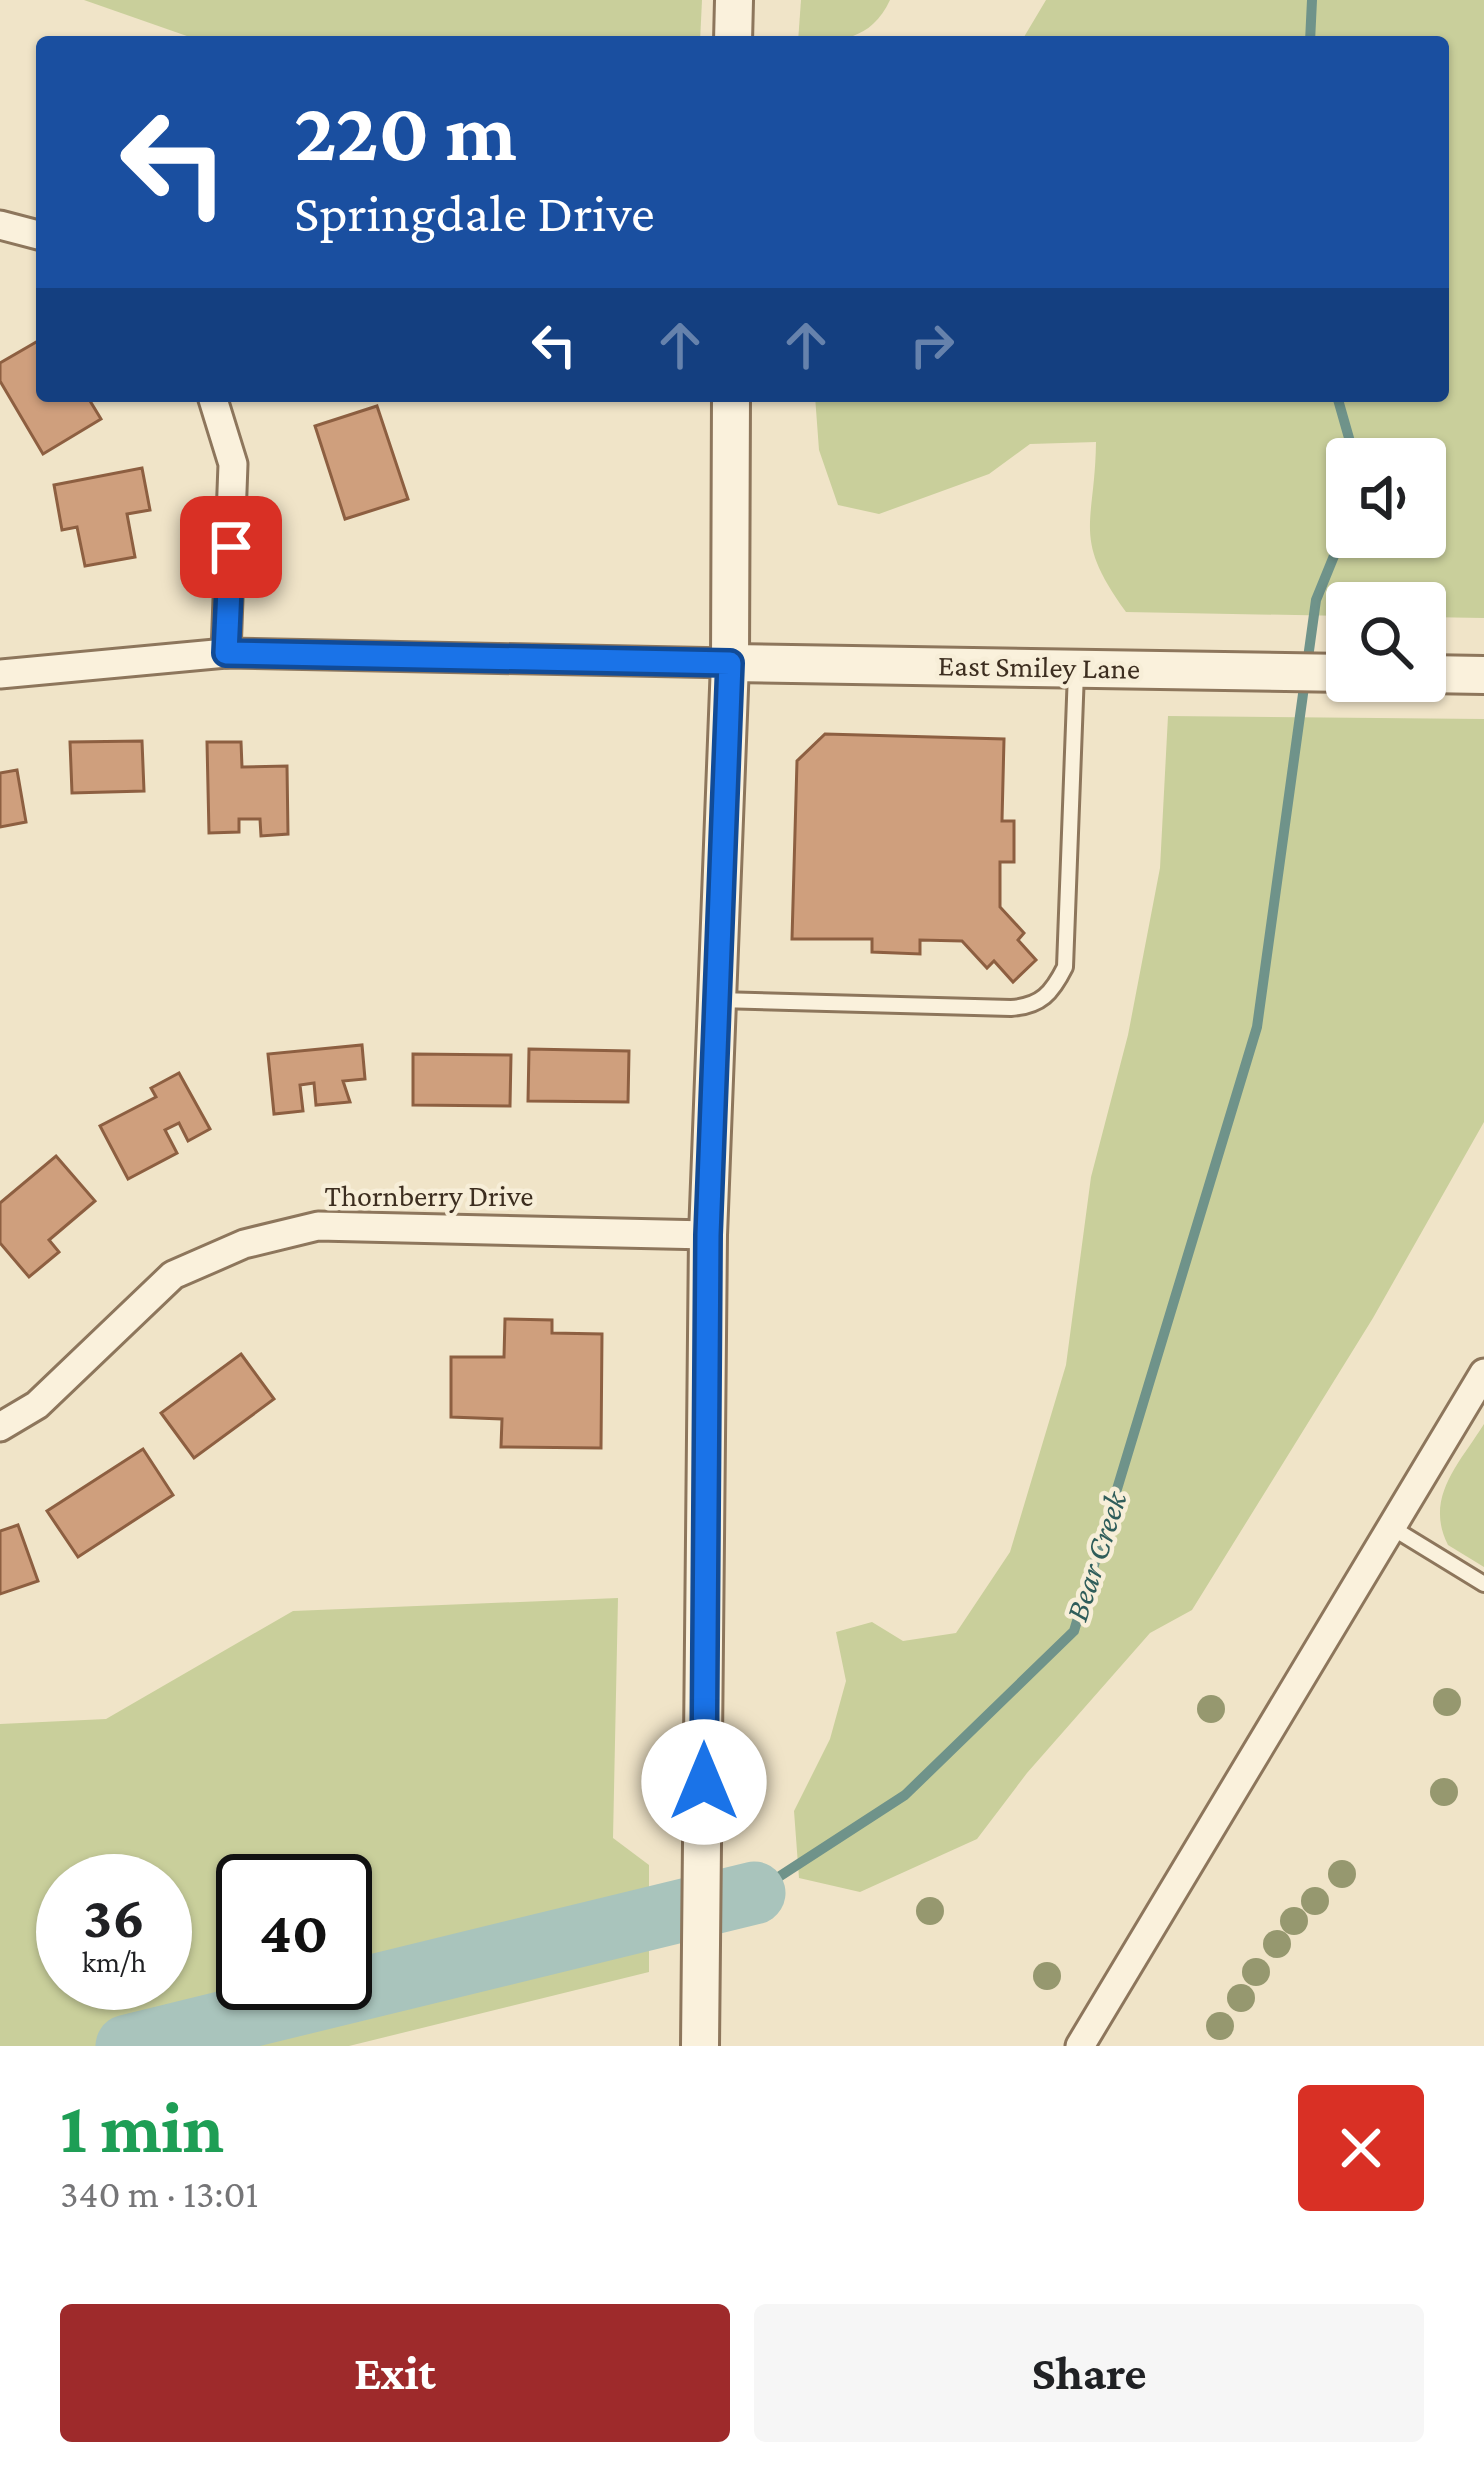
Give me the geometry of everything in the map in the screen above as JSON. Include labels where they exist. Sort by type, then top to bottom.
[{"type":"street","points":[[733,36],[734,0]]},
{"type":"street","points":[[0,225],[36,234]]},
{"type":"street","points":[[214,402],[233,464],[226,653]]},
{"type":"street","points":[[700,2046],[708,1235],[730,663],[731,402]]},
{"type":"street","points":[[0,674],[226,653],[730,663]]},
{"type":"street","name":"East Smiley Lane","points":[[730,663],[1326,673]]},
{"type":"street","points":[[1446,674],[1484,675]]},
{"type":"street","name":"Thornberry Drive","points":[[0,1427],[37,1405],[172,1275],[244,1244],[318,1226],[708,1235]]},
{"type":"street","points":[[1080,2046],[1484,1372]]},
{"type":"lane","points":[[717,1000],[1011,1008],[1030,1007],[1047,997],[1065,967],[1077,667]]},
{"type":"lane","points":[[1389,1526],[1484,1584]]},
{"type":"green space","points":[[84,0],[702,0],[700,36],[187,36]]},
{"type":"green space","points":[[801,0],[890,0],[873,24],[852,36],[798,36]]},
{"type":"green space","points":[[1046,0],[1484,0],[1484,618],[1446,617],[1446,582],[1326,582],[1326,616],[1126,612],[1092,547],[1096,442],[1030,444],[989,474],[879,514],[838,505],[819,450],[815,402],[1449,402],[1449,36],[1025,36]]},
{"type":"green space","points":[[1168,716],[1484,719],[1484,1122],[1373,1318],[1192,1610],[1150,1633],[1027,1773],[977,1839],[860,1892],[799,1878],[794,1811],[830,1739],[846,1681],[836,1632],[872,1622],[903,1641],[956,1633],[1010,1552],[1066,1365],[1091,1177],[1128,1035],[1160,868]]},
{"type":"green space","points":[[1484,1424],[1484,1567],[1448,1545],[1440,1512],[1455,1467]]},
{"type":"green space","points":[[618,1598],[613,1838],[649,1865],[649,1972],[349,2046],[0,2046],[0,1724],[106,1719],[293,1611]]},
{"type":"building","points":[[36,342],[36,402],[91,402],[101,419],[43,454],[0,381],[0,363]]},
{"type":"building","points":[[377,406],[408,499],[345,519],[315,426]]},
{"type":"building","points":[[142,468],[150,510],[127,514],[135,557],[85,566],[77,527],[62,530],[54,485]]},
{"type":"building","points":[[825,734],[1004,739],[1002,821],[1014,821],[1014,862],[1000,862],[1000,907],[1024,933],[1018,940],[1036,960],[1013,982],[994,961],[987,968],[962,941],[920,940],[920,954],[872,952],[872,939],[792,939],[797,761]]},
{"type":"building","points":[[142,741],[144,791],[72,793],[70,742]]},
{"type":"building","points":[[207,742],[241,742],[242,767],[287,766],[288,834],[261,836],[260,819],[239,819],[239,832],[209,833]]},
{"type":"building","points":[[17,770],[26,822],[0,827],[0,773]]},
{"type":"building","points":[[362,1045],[365,1079],[343,1081],[350,1102],[316,1105],[314,1083],[300,1085],[303,1111],[274,1114],[268,1054]]},
{"type":"building","points":[[529,1049],[629,1051],[628,1102],[528,1101]]},
{"type":"building","points":[[413,1054],[511,1055],[510,1106],[413,1105]]},
{"type":"building","points":[[179,1073],[210,1129],[188,1141],[179,1123],[165,1130],[177,1153],[128,1179],[100,1126],[156,1097],[151,1088]]},
{"type":"building","points":[[56,1156],[95,1201],[49,1240],[59,1252],[29,1277],[0,1243],[0,1203]]},
{"type":"building","points":[[505,1319],[552,1320],[552,1333],[602,1334],[601,1448],[501,1447],[502,1419],[451,1417],[451,1357],[504,1357]]},
{"type":"building","points":[[241,1354],[274,1399],[194,1458],[161,1413]]},
{"type":"building","points":[[143,1449],[173,1495],[78,1557],[47,1511]]},
{"type":"building","points":[[18,1525],[38,1581],[0,1594],[0,1531]]},
{"type":"waterway","name":"Bear Creek","points":[[1310,36],[1312,0]]},
{"type":"waterway","name":"Bear Creek","points":[[1339,402],[1349,438]]},
{"type":"waterway","name":"Bear Creek","points":[[754,1893],[905,1795],[1074,1631],[1257,1027],[1316,600],[1333,558]]},
{"type":"waterway","name":"Bear Creek","points":[[127,2046],[754,1893]]},
{"type":"route","points":[[231,547],[226,653],[730,663],[708,1235],[704,1782]]}]
